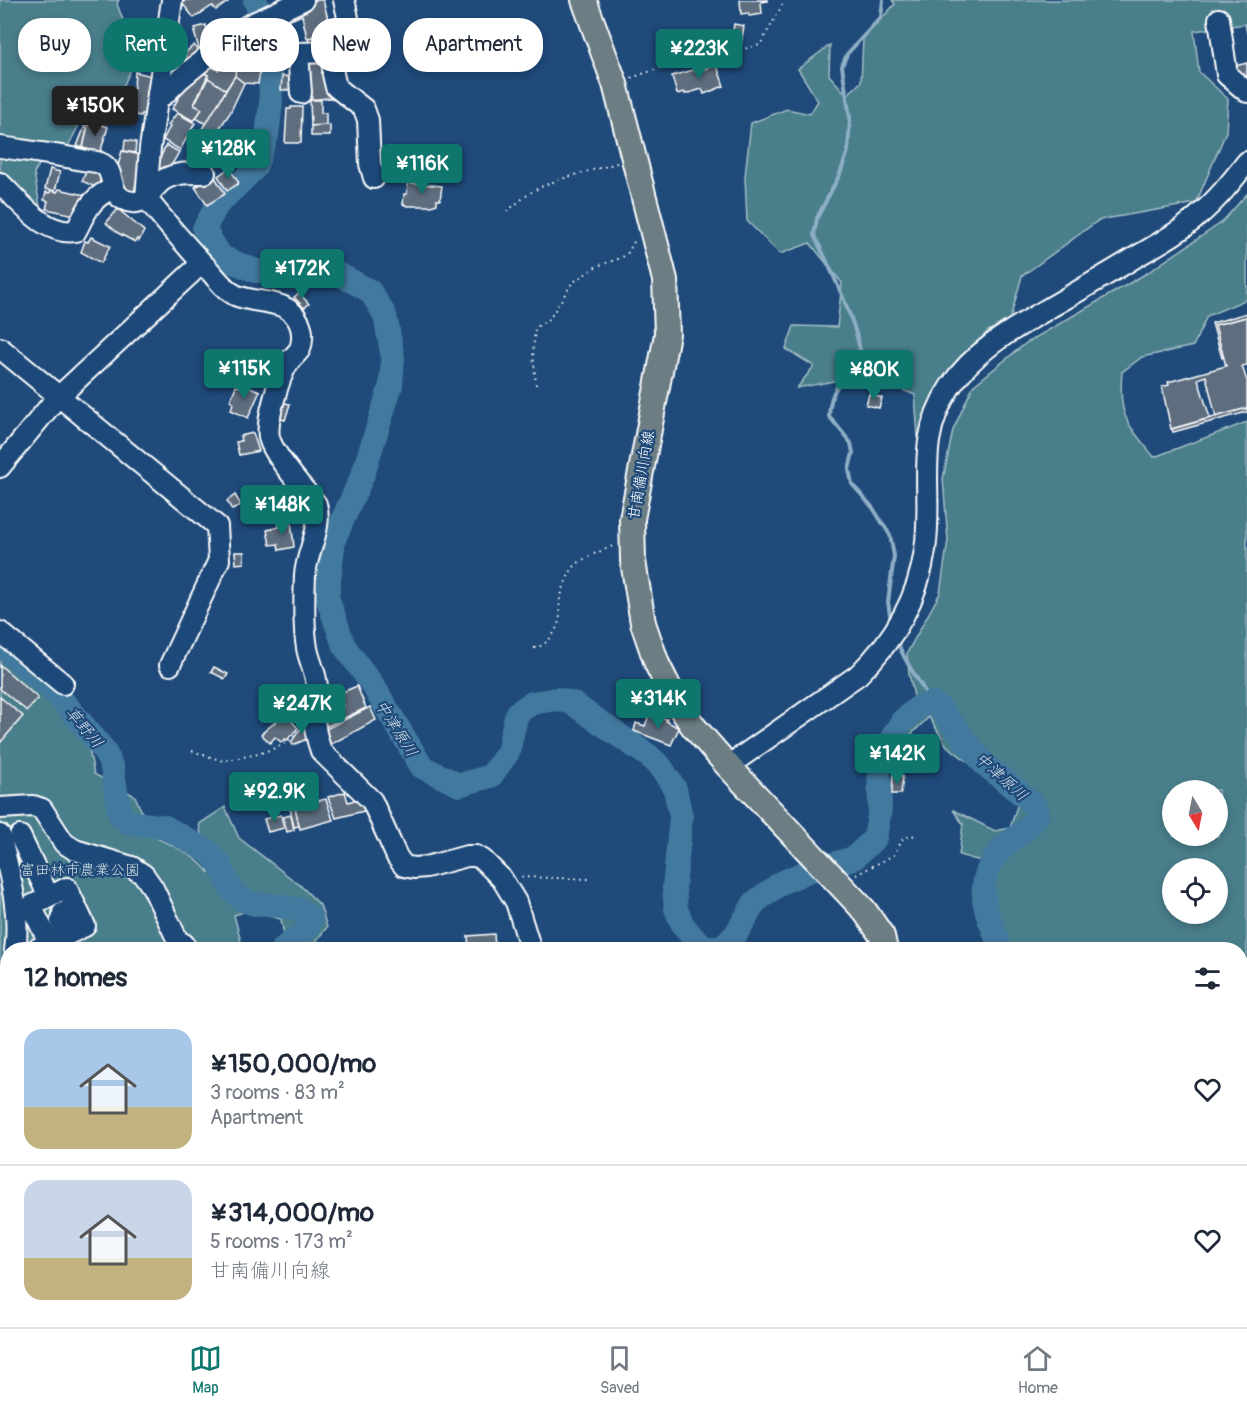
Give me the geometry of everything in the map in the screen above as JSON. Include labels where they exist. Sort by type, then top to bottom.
[{"type":"main road","name":"甘南備川向線","points":[[584,0],[615,84],[665,280],[667,334],[632,519],[635,581],[643,623],[657,664],[673,696],[693,726],[838,881],[873,922],[883,942]]},
{"type":"street","points":[[172,0],[150,148],[146,198],[202,263],[233,294],[282,305],[292,312],[300,323],[303,337],[300,350],[288,363],[282,377],[269,422],[269,437],[273,448],[316,504],[319,514],[319,524],[305,573],[307,650],[317,688],[314,714],[317,741],[321,751],[372,801],[397,856],[404,866],[414,868],[467,856],[476,856],[483,860],[516,902],[528,942]]},
{"type":"street","points":[[158,94],[164,94],[249,25],[303,0]]},
{"type":"street","points":[[344,0],[348,18]]},
{"type":"street","points":[[1219,19],[1227,75],[1247,92]]},
{"type":"street","points":[[301,93],[298,53],[311,53]]},
{"type":"street","points":[[333,72],[336,87],[364,109],[368,120],[370,164],[374,178]]},
{"type":"street","points":[[0,147],[100,163],[108,170],[116,194],[125,200],[141,202],[157,184],[166,178],[187,172],[206,173]]},
{"type":"street","points":[[728,766],[858,675],[883,649],[905,614],[913,597],[925,550],[926,450],[930,431],[936,411],[963,369],[995,341],[1179,230],[1198,216],[1216,198],[1247,162]]},
{"type":"street","points":[[0,183],[41,222],[67,233],[76,231],[96,197],[114,189]]},
{"type":"street","points":[[0,467],[59,396],[202,263]]},
{"type":"street","points":[[0,348],[216,526],[219,560],[170,666]]},
{"type":"street","points":[[0,632],[63,684]]},
{"type":"street","points":[[0,808],[33,806],[42,809],[64,843],[75,850],[132,867],[144,875],[180,942]]},
{"type":"street","points":[[0,835],[12,886],[16,921],[15,942]]},
{"type":"street","points":[[20,836],[38,875],[53,928]]},
{"type":"street","points":[[12,886],[38,875]]},
{"type":"path","points":[[615,84],[677,62],[712,61],[731,52],[760,45],[785,0]]},
{"type":"path","points":[[507,212],[532,192],[568,176],[579,175],[634,157]]},
{"type":"path","points":[[536,385],[532,352],[535,328],[550,318],[572,283],[597,266],[627,254],[641,229],[652,225]]},
{"type":"path","points":[[534,648],[547,643],[557,625],[561,596],[571,570],[577,564],[620,543],[632,542]]},
{"type":"path","points":[[192,751],[223,761],[258,754],[278,747],[291,739],[303,723],[314,714]]},
{"type":"path","points":[[838,881],[894,855],[903,838],[916,835]]},
{"type":"path","points":[[506,887],[514,879],[524,877],[590,879]]},
{"type":"green space","points":[[0,0],[119,0],[117,4],[122,18],[103,18],[103,72],[130,72],[121,91],[90,104],[66,150],[42,160],[34,173],[42,218],[0,178]]},
{"type":"green space","points":[[892,0],[1247,0],[1247,34],[1245,24],[1194,31],[1199,72],[1228,99],[1226,132],[1196,203],[1099,220],[1022,276],[1010,319],[988,331],[938,387],[919,451],[915,395],[866,375],[797,388],[814,366],[786,349],[794,326],[837,327],[842,283],[810,243],[780,254],[747,221],[745,176],[751,123],[787,109],[810,114],[818,101],[798,69],[830,45],[829,75],[847,95],[861,82],[863,39],[895,4]]},
{"type":"green space","points":[[1247,194],[1247,299],[1207,316],[1193,346],[1142,357],[1122,372],[1121,387],[1126,419],[1154,457],[1247,422],[1247,942],[995,942],[987,904],[995,865],[959,855],[963,824],[953,810],[995,831],[1010,828],[1019,800],[947,746],[929,717],[898,747],[890,770],[885,763],[898,736],[917,710],[907,653],[940,593],[948,540],[943,479],[953,430],[973,386],[1026,343],[1147,273],[1221,223]]},
{"type":"green space","name":"富田林市農業公園","points":[[0,651],[54,695],[86,735],[94,774],[135,796],[152,836],[191,856],[209,873],[199,824],[225,807],[239,838],[301,886],[320,905],[327,927],[315,942],[284,942],[281,919],[247,911],[234,915],[241,942],[0,942]]},
{"type":"building","points":[[186,0],[226,0],[228,2],[216,10],[212,6],[194,18],[182,3]]},
{"type":"building","points":[[323,0],[328,18],[311,18],[311,37],[307,38],[302,15],[287,18],[285,14],[306,3]]},
{"type":"building","points":[[740,0],[768,1],[761,2],[762,14],[749,16],[748,13],[741,14]]},
{"type":"building","points":[[734,24],[744,26],[741,45],[731,44]]},
{"type":"building","points":[[200,27],[200,52],[194,32],[196,32],[195,28]]},
{"type":"building","points":[[311,37],[311,49],[310,49],[308,38]]},
{"type":"building","points":[[194,45],[200,52],[188,66],[188,50]]},
{"type":"building","points":[[304,60],[311,60],[311,72],[327,72],[330,98],[306,100]]},
{"type":"building","points":[[716,63],[724,86],[704,94],[702,89],[677,94],[672,76],[704,67],[705,69]]},
{"type":"building","points":[[1247,63],[1247,77],[1244,81],[1237,76],[1235,66]]},
{"type":"building","points":[[198,70],[208,75],[194,105],[202,109],[194,121],[172,109],[191,77]]},
{"type":"building","points":[[135,72],[152,76],[147,114],[141,116],[128,114],[130,88],[134,88]]},
{"type":"building","points":[[235,72],[260,72],[258,84],[244,83],[235,76]]},
{"type":"building","points":[[236,72],[226,90],[207,77],[205,73]]},
{"type":"building","points":[[235,76],[244,83],[230,113],[210,142],[198,135]]},
{"type":"building","points":[[282,76],[294,77],[293,90],[281,90]]},
{"type":"building","points":[[208,78],[226,90],[206,124],[196,118],[202,109],[194,105]]},
{"type":"building","points":[[310,100],[321,100],[321,113],[326,113],[326,125],[311,126]]},
{"type":"building","points":[[302,107],[301,143],[285,143],[287,109]]},
{"type":"building","points":[[177,113],[195,123],[180,150],[163,140],[170,126],[168,125]]},
{"type":"building","points":[[88,118],[93,120],[89,121],[83,148],[77,146]]},
{"type":"building","points":[[89,121],[108,127],[100,153],[83,148]]},
{"type":"building","points":[[330,125],[330,136],[311,136],[311,126]]},
{"type":"building","points":[[125,140],[136,142],[135,153],[124,151]]},
{"type":"building","points":[[166,145],[179,152],[167,173],[155,178],[156,167]]},
{"type":"building","points":[[122,151],[141,155],[134,194],[120,192],[114,180]]},
{"type":"building","points":[[89,165],[104,171],[97,188],[82,181]]},
{"type":"building","points":[[229,168],[239,183],[227,191],[218,176]]},
{"type":"building","points":[[50,169],[60,172],[55,191],[45,189]]},
{"type":"building","points":[[215,177],[225,194],[207,205],[195,187]]},
{"type":"building","points":[[408,183],[442,186],[440,200],[431,206],[403,204]]},
{"type":"building","points":[[59,189],[85,195],[80,216],[46,209],[48,201],[44,200],[46,192],[50,193],[51,190],[57,192]]},
{"type":"building","points":[[118,209],[144,231],[139,241],[137,239],[135,242],[118,233],[106,223]]},
{"type":"building","points":[[91,237],[110,246],[101,263],[81,252],[85,241],[88,242]]},
{"type":"building","points":[[299,293],[309,304],[304,308],[294,297]]},
{"type":"building","points":[[1247,313],[1247,317],[1215,325],[1224,357],[1222,358],[1212,323]]},
{"type":"building","points":[[1247,317],[1247,365],[1242,366],[1247,381],[1247,408],[1216,417],[1206,376],[1198,379],[1210,418],[1171,429],[1162,387],[1169,385],[1168,382],[1226,366],[1215,325]]},
{"type":"building","points":[[242,384],[260,391],[248,418],[231,410],[233,403],[230,401],[236,386],[241,387]]},
{"type":"building","points":[[869,394],[882,398],[879,408],[866,405]]},
{"type":"building","points":[[281,402],[290,404],[285,420],[277,418]]},
{"type":"building","points":[[1247,408],[1247,412],[1173,432],[1172,429]]},
{"type":"building","points":[[253,433],[259,451],[239,455],[236,442],[241,441],[240,436]]},
{"type":"building","points":[[266,486],[274,502],[260,508],[253,493]]},
{"type":"building","points":[[235,495],[241,505],[232,510],[227,501]]},
{"type":"building","points":[[291,521],[294,547],[279,550],[278,544],[270,545],[267,530]]},
{"type":"building","points":[[235,552],[244,552],[244,563],[236,564]]},
{"type":"building","points":[[0,665],[38,698],[27,711],[0,689]]},
{"type":"building","points":[[214,667],[228,674],[225,679],[211,672]]},
{"type":"building","points":[[357,686],[366,708],[325,727],[324,716],[343,706],[338,694]]},
{"type":"building","points":[[0,697],[23,716],[0,743]]},
{"type":"building","points":[[370,707],[376,720],[326,747],[320,732]]},
{"type":"building","points":[[285,714],[298,728],[286,741],[285,739],[281,742],[275,737],[270,743],[261,734]]},
{"type":"building","points":[[649,715],[667,719],[666,721],[679,728],[671,745],[634,731],[636,723],[645,726]]},
{"type":"building","points":[[304,724],[308,724],[309,738],[293,745],[291,742]]},
{"type":"building","points":[[893,775],[903,776],[901,794],[892,794]]},
{"type":"building","points":[[345,792],[348,802],[364,797],[368,810],[336,818],[328,797]]},
{"type":"building","points":[[304,799],[305,801],[311,799],[312,802],[326,799],[333,820],[300,829],[293,802]]},
{"type":"building","points":[[295,807],[299,826],[294,827],[290,808]]},
{"type":"building","points":[[281,815],[284,828],[268,832],[264,819]]},
{"type":"building","points":[[291,815],[294,830],[287,832],[283,817]]},
{"type":"building","points":[[494,934],[495,942],[468,942],[468,936]]},
{"type":"waterway","name":"中津原川","points":[[255,0],[269,36],[271,104],[267,135],[255,168],[217,205],[204,229],[221,257],[256,271],[331,270],[370,291],[385,315],[393,358],[391,385],[363,474],[334,539],[327,597],[344,646],[372,684],[422,767],[459,785],[491,776],[508,752],[517,713],[532,703],[557,699],[572,703],[649,756],[661,767],[675,789],[681,817],[674,888],[676,909],[683,925],[699,942]]},
{"type":"waterway","points":[[883,0],[881,17],[847,54],[842,66],[850,118],[848,151],[840,174],[817,218],[814,235],[851,318],[860,351],[861,364],[847,375],[834,392],[829,416],[851,443],[853,453],[849,469],[852,484],[873,508],[890,535],[894,556],[888,602],[891,622]]},
{"type":"waterway","points":[[897,640],[903,656],[931,703]]},
{"type":"waterway","name":"草野川","points":[[0,645],[57,694],[104,750],[112,767],[120,815],[128,822],[165,827],[207,851],[219,863],[232,891],[245,901],[300,910],[311,918],[304,932],[292,942]]},
{"type":"waterway","name":"中津原川","points":[[728,942],[736,934],[755,902],[781,883],[808,871],[854,858],[875,838],[880,809],[879,760],[902,721],[920,706],[931,703],[940,708],[984,764],[1034,804],[1038,812],[1031,824],[998,853],[985,879],[986,909],[998,942]]}]
